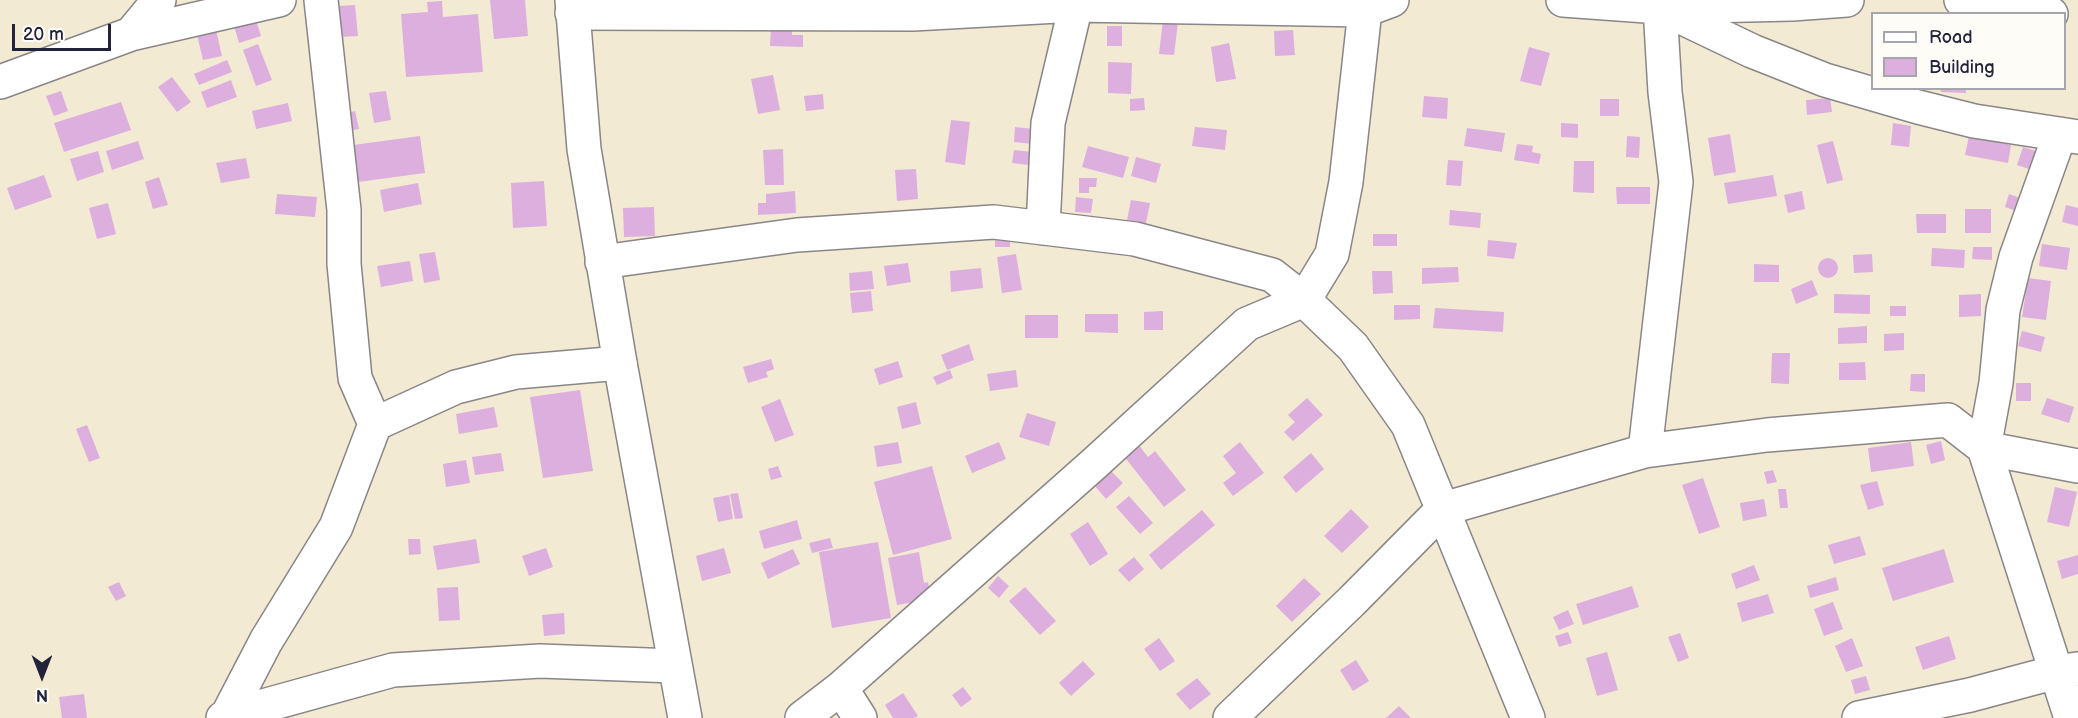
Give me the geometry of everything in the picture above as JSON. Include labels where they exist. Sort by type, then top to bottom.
[{"type":"street","points":[[131,34],[159,0]]},
{"type":"street","points":[[0,82],[131,34],[279,0]]},
{"type":"street","points":[[225,717],[266,641],[336,527],[375,424],[355,378],[344,264],[344,210],[321,0]]},
{"type":"street","points":[[1563,0],[1660,7],[1792,4],[1847,0]]},
{"type":"street","points":[[1961,0],[2038,12]]},
{"type":"street","points":[[1043,228],[1048,123],[1076,5]]},
{"type":"street","points":[[685,718],[602,262],[584,149],[572,7],[913,14],[1076,5],[1379,5],[1332,254],[1305,300],[1247,324],[1095,463],[841,688],[802,718]]},
{"type":"street","points":[[1660,7],[1752,51],[1825,80],[1974,121],[2069,136],[2016,257],[2002,310],[1996,383],[1984,448],[2067,670],[2071,718]]},
{"type":"street","points":[[1645,451],[1676,182],[1665,92],[1660,7]]},
{"type":"street","points":[[602,262],[797,235],[994,222],[1136,239],[1272,275],[1305,300],[1353,347],[1408,425],[1528,718]]},
{"type":"street","points":[[375,424],[456,387],[516,372],[620,363]]},
{"type":"street","points":[[1230,718],[1352,602],[1443,509],[1645,451],[1767,435],[1948,420],[1984,448],[2078,466]]},
{"type":"street","points":[[225,717],[393,669],[540,661],[675,666]]},
{"type":"street","points":[[1859,718],[1970,695],[2067,670]]},
{"type":"street","points":[[841,688],[860,718]]},
{"type":"building","points":[[490,0],[525,0],[528,36],[494,39]]},
{"type":"building","points":[[442,1],[443,17],[478,14],[483,72],[406,77],[401,14],[428,12],[427,2]]},
{"type":"building","points":[[355,5],[358,36],[340,37],[338,6]]},
{"type":"building","points":[[256,20],[261,36],[239,43],[234,26]]},
{"type":"building","points":[[1163,20],[1178,22],[1174,55],[1159,54]]},
{"type":"building","points":[[1107,26],[1122,26],[1122,46],[1107,46]]},
{"type":"building","points":[[771,28],[792,28],[792,35],[803,35],[803,47],[770,46]]},
{"type":"building","points":[[216,30],[222,56],[203,60],[197,35]]},
{"type":"building","points":[[1293,30],[1295,55],[1275,56],[1274,31]]},
{"type":"building","points":[[1229,43],[1236,79],[1216,82],[1211,47]]},
{"type":"building","points":[[258,44],[272,80],[256,86],[243,50]]},
{"type":"building","points":[[1529,47],[1550,53],[1541,86],[1520,81]]},
{"type":"building","points":[[227,60],[232,72],[199,85],[194,74]]},
{"type":"building","points":[[1108,62],[1132,63],[1131,94],[1108,93]]},
{"type":"building","points":[[773,75],[780,110],[758,114],[751,79]]},
{"type":"building","points":[[172,77],[191,102],[177,112],[158,87]]},
{"type":"building","points":[[231,80],[237,97],[207,108],[201,92]]},
{"type":"building","points":[[1941,90],[1966,90],[1966,93],[1941,92]]},
{"type":"building","points":[[61,91],[68,111],[54,116],[46,96]]},
{"type":"building","points":[[386,91],[391,120],[374,123],[369,93]]},
{"type":"building","points":[[823,94],[824,109],[806,111],[804,96]]},
{"type":"building","points":[[1424,96],[1448,98],[1447,119],[1422,117]]},
{"type":"building","points":[[1144,98],[1145,110],[1130,111],[1130,99]]},
{"type":"building","points":[[1830,98],[1832,112],[1807,115],[1806,100]]},
{"type":"building","points":[[1600,99],[1619,99],[1619,116],[1600,116]]},
{"type":"building","points":[[121,102],[131,130],[64,152],[54,123]]},
{"type":"building","points":[[288,103],[292,121],[256,129],[252,111]]},
{"type":"building","points":[[355,111],[359,129],[347,131],[343,114]]},
{"type":"building","points":[[951,120],[970,122],[965,165],[945,162]]},
{"type":"building","points":[[1561,123],[1578,124],[1578,138],[1561,137]]},
{"type":"building","points":[[1893,123],[1911,126],[1909,147],[1891,145]]},
{"type":"building","points":[[1015,127],[1034,129],[1032,144],[1014,142]]},
{"type":"building","points":[[1195,127],[1227,130],[1225,150],[1192,146]]},
{"type":"building","points":[[1467,128],[1505,133],[1502,152],[1464,146]]},
{"type":"building","points":[[1730,134],[1736,172],[1714,176],[1708,138]]},
{"type":"building","points":[[420,136],[425,173],[358,182],[353,145]]},
{"type":"building","points":[[1627,136],[1640,137],[1639,158],[1626,157]]},
{"type":"building","points":[[1969,136],[2011,145],[2008,163],[1965,155]]},
{"type":"building","points":[[138,141],[144,159],[112,170],[106,151]]},
{"type":"building","points":[[1833,141],[1843,180],[1827,184],[1817,145]]},
{"type":"building","points":[[1517,144],[1533,146],[1532,152],[1541,154],[1539,164],[1514,160]]},
{"type":"building","points":[[1088,146],[1129,157],[1123,178],[1082,167]]},
{"type":"building","points":[[2023,147],[2039,152],[2032,170],[2017,165]]},
{"type":"building","points":[[783,149],[784,185],[765,185],[763,150]]},
{"type":"building","points":[[1014,150],[1031,152],[1029,165],[1012,163]]},
{"type":"building","points":[[98,151],[104,172],[77,181],[70,159]]},
{"type":"building","points":[[1136,157],[1161,164],[1156,183],[1131,176]]},
{"type":"building","points":[[246,158],[250,178],[221,183],[216,163]]},
{"type":"building","points":[[1448,160],[1463,161],[1461,186],[1446,185]]},
{"type":"building","points":[[1574,161],[1594,161],[1594,193],[1573,192]]},
{"type":"building","points":[[916,169],[918,199],[897,201],[895,170]]},
{"type":"building","points":[[44,175],[52,197],[15,210],[7,188]]},
{"type":"building","points":[[1773,175],[1777,196],[1728,204],[1724,183]]},
{"type":"building","points":[[159,177],[168,205],[153,209],[145,182]]},
{"type":"building","points":[[1079,178],[1097,178],[1096,187],[1089,187],[1089,193],[1079,193]]},
{"type":"building","points":[[544,181],[547,226],[513,228],[511,183]]},
{"type":"building","points":[[418,183],[422,204],[384,212],[380,190]]},
{"type":"building","points":[[1616,187],[1650,187],[1650,204],[1617,204]]},
{"type":"building","points":[[795,191],[796,213],[758,215],[758,203],[766,203],[766,194]]},
{"type":"building","points":[[1802,191],[1805,209],[1788,213],[1784,195]]},
{"type":"building","points":[[277,194],[317,197],[315,217],[275,214]]},
{"type":"building","points":[[2009,194],[2023,199],[2019,212],[2005,207]]},
{"type":"building","points":[[1076,197],[1093,199],[1091,213],[1075,212]]},
{"type":"building","points":[[1131,200],[1150,203],[1146,223],[1127,220]]},
{"type":"building","points":[[108,203],[116,234],[97,239],[89,208]]},
{"type":"building","points":[[2066,205],[2078,208],[2078,226],[2062,222]]},
{"type":"building","points":[[654,207],[655,236],[624,237],[623,208]]},
{"type":"building","points":[[1965,209],[1991,209],[1991,233],[1965,233]]},
{"type":"building","points":[[1450,210],[1481,213],[1480,228],[1449,225]]},
{"type":"building","points":[[1916,214],[1946,214],[1946,233],[1917,233]]},
{"type":"building","points":[[1010,234],[1010,247],[995,247],[995,235]]},
{"type":"building","points":[[1373,234],[1397,234],[1397,246],[1373,246]]},
{"type":"building","points":[[1488,240],[1517,243],[1514,259],[1487,256]]},
{"type":"building","points":[[2042,244],[2070,248],[2067,270],[2039,266]]},
{"type":"building","points":[[1973,247],[1992,247],[1992,260],[1972,259]]},
{"type":"building","points":[[1932,248],[1965,250],[1964,268],[1931,266]]},
{"type":"building","points":[[435,252],[440,280],[424,283],[419,254]]},
{"type":"building","points":[[1016,254],[1022,290],[1002,293],[997,257]]},
{"type":"building","points":[[1872,254],[1873,272],[1854,273],[1853,255]]},
{"type":"building","points":[[1828,258],[1835,261],[1838,268],[1835,275],[1828,278],[1821,275],[1818,268],[1821,261]]},
{"type":"building","points":[[410,261],[413,281],[381,287],[377,266]]},
{"type":"building","points":[[908,263],[911,282],[887,286],[884,266]]},
{"type":"building","points":[[1754,264],[1779,265],[1779,282],[1754,282]]},
{"type":"building","points":[[1458,267],[1459,282],[1422,284],[1422,268]]},
{"type":"building","points":[[981,268],[983,288],[951,292],[950,271]]},
{"type":"building","points":[[872,271],[874,289],[850,291],[849,273]]},
{"type":"building","points":[[1372,271],[1392,271],[1393,293],[1373,294]]},
{"type":"building","points":[[2028,278],[2051,281],[2046,320],[2022,317]]},
{"type":"building","points":[[1812,280],[1818,295],[1796,304],[1791,289]]},
{"type":"building","points":[[871,291],[873,311],[852,313],[850,293]]},
{"type":"building","points":[[1834,294],[1870,295],[1870,314],[1834,313]]},
{"type":"building","points":[[1981,294],[1981,316],[1959,317],[1959,295]]},
{"type":"building","points":[[1394,305],[1420,305],[1420,319],[1394,320]]},
{"type":"building","points":[[1890,306],[1906,306],[1906,316],[1890,316]]},
{"type":"building","points":[[1435,308],[1504,312],[1503,332],[1433,328]]},
{"type":"building","points":[[1163,311],[1163,330],[1144,330],[1144,312]]},
{"type":"building","points":[[1085,314],[1118,314],[1118,333],[1085,332]]},
{"type":"building","points":[[1025,315],[1058,315],[1058,338],[1025,338]]},
{"type":"building","points":[[1867,326],[1867,343],[1838,344],[1838,328]]},
{"type":"building","points":[[2022,331],[2045,337],[2041,352],[2018,346]]},
{"type":"building","points":[[1904,333],[1904,350],[1884,351],[1884,334]]},
{"type":"building","points":[[969,344],[974,360],[947,370],[941,355]]},
{"type":"building","points":[[1772,353],[1790,353],[1789,384],[1771,383]]},
{"type":"building","points":[[771,359],[774,369],[766,372],[768,377],[748,383],[743,367]]},
{"type":"building","points":[[898,361],[903,377],[879,385],[874,369]]},
{"type":"building","points":[[1865,362],[1866,380],[1839,380],[1839,363]]},
{"type":"building","points":[[950,370],[953,378],[937,385],[933,377]]},
{"type":"building","points":[[1016,370],[1018,387],[990,391],[987,374]]},
{"type":"building","points":[[1911,374],[1925,374],[1925,392],[1910,391]]},
{"type":"building","points":[[2016,383],[2031,383],[2031,401],[2016,401]]},
{"type":"building","points":[[580,390],[593,471],[543,478],[530,397]]},
{"type":"building","points":[[1307,398],[1323,415],[1293,441],[1284,432],[1295,422],[1288,415]]},
{"type":"building","points":[[2047,398],[2074,407],[2069,423],[2041,414]]},
{"type":"building","points":[[780,399],[794,435],[775,442],[761,407]]},
{"type":"building","points":[[916,402],[921,424],[902,429],[897,407]]},
{"type":"building","points":[[494,407],[498,427],[459,434],[456,414]]},
{"type":"building","points":[[1027,413],[1056,422],[1049,446],[1019,437]]},
{"type":"building","points":[[87,425],[100,458],[89,462],[76,429]]},
{"type":"building","points":[[1941,441],[1945,460],[1931,464],[1926,445]]},
{"type":"building","points":[[898,442],[902,463],[877,467],[874,446]]},
{"type":"building","points":[[999,442],[1006,459],[972,473],[965,456]]},
{"type":"building","points":[[1240,442],[1264,473],[1233,496],[1223,483],[1236,473],[1223,456]]},
{"type":"building","points":[[1911,442],[1914,466],[1871,472],[1868,448]]},
{"type":"building","points":[[1138,444],[1148,457],[1155,451],[1186,490],[1164,507],[1123,455]]},
{"type":"building","points":[[501,453],[504,471],[475,475],[472,457]]},
{"type":"building","points":[[1311,453],[1324,469],[1296,493],[1283,477]]},
{"type":"building","points":[[466,460],[470,483],[446,487],[443,464]]},
{"type":"building","points":[[778,466],[782,477],[771,480],[768,469]]},
{"type":"building","points":[[932,466],[952,539],[893,555],[874,482]]},
{"type":"building","points":[[1773,470],[1777,482],[1767,484],[1764,472]]},
{"type":"building","points":[[1111,471],[1123,483],[1106,499],[1095,486]]},
{"type":"building","points":[[1703,478],[1720,527],[1699,534],[1682,485]]},
{"type":"building","points":[[1877,481],[1884,505],[1868,510],[1860,485]]},
{"type":"building","points":[[2055,487],[2077,492],[2069,527],[2047,522]]},
{"type":"building","points":[[1778,489],[1786,489],[1788,508],[1780,508]]},
{"type":"building","points":[[738,493],[743,518],[735,519],[730,494]]},
{"type":"building","points":[[729,495],[733,519],[718,522],[713,498]]},
{"type":"building","points":[[1129,496],[1153,523],[1140,534],[1116,507]]},
{"type":"building","points":[[1764,499],[1767,516],[1743,521],[1740,503]]},
{"type":"building","points":[[1351,509],[1369,527],[1342,553],[1324,536]]},
{"type":"building","points":[[1202,510],[1215,525],[1161,570],[1149,555]]},
{"type":"building","points":[[797,520],[802,539],[764,549],[759,531]]},
{"type":"building","points":[[1088,522],[1108,554],[1090,566],[1070,534]]},
{"type":"building","points":[[1860,536],[1866,555],[1834,564],[1828,545]]},
{"type":"building","points":[[830,538],[833,548],[812,553],[809,543]]},
{"type":"building","points":[[408,539],[420,539],[421,554],[409,555]]},
{"type":"building","points":[[476,539],[480,563],[437,570],[433,546]]},
{"type":"building","points":[[878,542],[891,618],[832,628],[819,552]]},
{"type":"building","points":[[546,548],[553,567],[529,576],[522,556]]},
{"type":"building","points":[[724,548],[731,573],[702,581],[696,556]]},
{"type":"building","points":[[793,549],[800,564],[768,579],[761,563]]},
{"type":"building","points":[[1944,549],[1954,582],[1893,601],[1882,568]]},
{"type":"building","points":[[919,552],[924,583],[928,582],[931,599],[897,605],[888,558]]},
{"type":"building","points":[[2078,555],[2078,574],[2062,579],[2057,561]]},
{"type":"building","points":[[1134,557],[1144,569],[1129,582],[1118,570]]},
{"type":"building","points":[[1754,565],[1760,580],[1736,589],[1731,574]]},
{"type":"building","points":[[998,576],[1009,586],[999,598],[988,588]]},
{"type":"building","points":[[1836,577],[1839,590],[1810,598],[1807,586]]},
{"type":"building","points":[[1304,578],[1321,594],[1292,622],[1276,606]]},
{"type":"building","points":[[119,582],[126,596],[116,601],[108,587]]},
{"type":"building","points":[[1632,586],[1639,607],[1583,625],[1576,604]]},
{"type":"building","points":[[458,587],[460,620],[439,621],[437,588]]},
{"type":"building","points":[[1025,587],[1056,621],[1040,635],[1009,601]]},
{"type":"building","points":[[1768,594],[1774,613],[1742,622],[1737,603]]},
{"type":"building","points":[[1833,602],[1843,629],[1824,636],[1814,609]]},
{"type":"building","points":[[1568,610],[1574,624],[1559,630],[1553,617]]},
{"type":"building","points":[[564,613],[565,634],[544,636],[542,615]]},
{"type":"building","points":[[1568,632],[1572,643],[1559,647],[1555,636]]},
{"type":"building","points":[[1680,633],[1689,658],[1678,662],[1668,637]]},
{"type":"building","points":[[1949,636],[1956,659],[1923,670],[1915,647]]},
{"type":"building","points":[[1159,638],[1175,661],[1160,671],[1144,649]]},
{"type":"building","points":[[1852,638],[1863,666],[1846,672],[1835,646]]},
{"type":"building","points":[[1607,652],[1618,690],[1597,696],[1586,658]]},
{"type":"building","points":[[1356,660],[1369,681],[1353,691],[1340,670]]},
{"type":"building","points":[[1083,661],[1095,674],[1071,696],[1059,683]]},
{"type":"building","points":[[1866,676],[1870,690],[1855,694],[1851,680]]},
{"type":"building","points":[[1197,678],[1211,694],[1190,710],[1176,694]]},
{"type":"building","points":[[963,687],[972,699],[961,707],[952,695]]},
{"type":"building","points":[[903,693],[918,716],[893,718],[885,705]]},
{"type":"building","points":[[84,694],[87,718],[62,718],[59,697]]},
{"type":"building","points":[[1399,706],[1411,718],[1386,718]]}]
